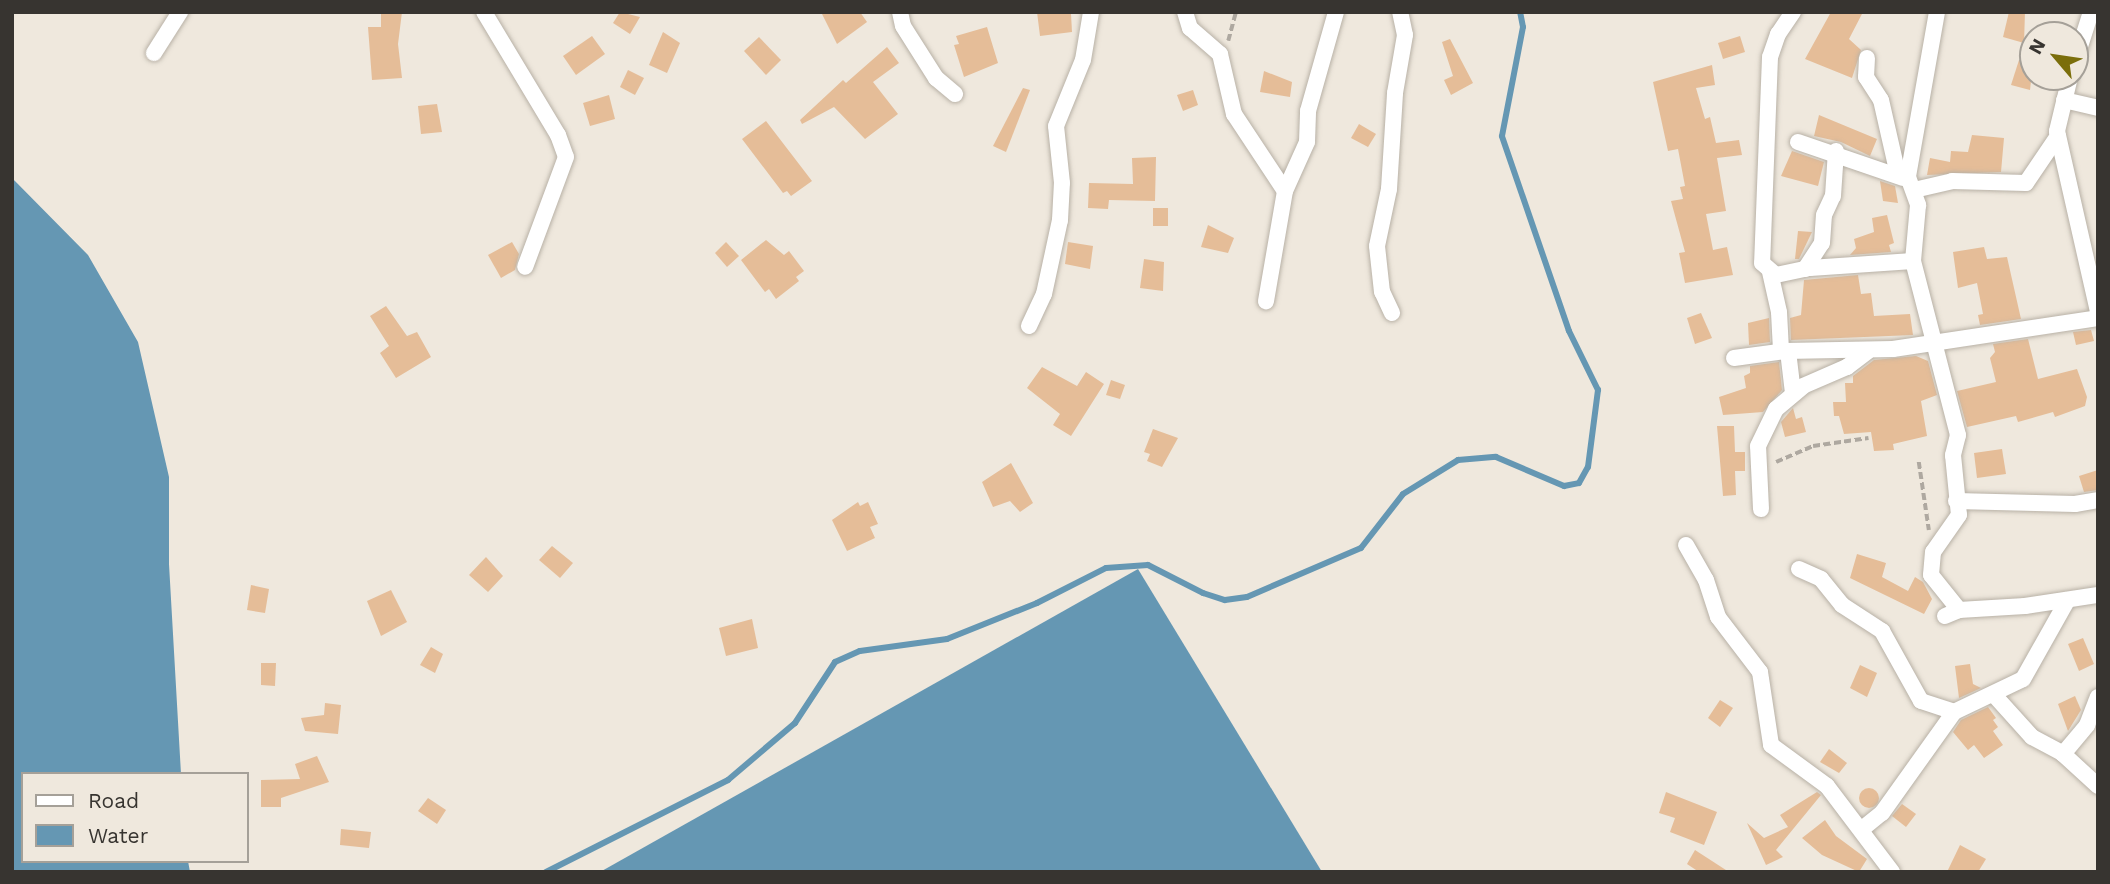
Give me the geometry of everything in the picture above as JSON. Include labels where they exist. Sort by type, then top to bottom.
[{"type":"street","points":[[154,53],[180,12]]},
{"type":"street","points":[[484,12],[558,135],[566,157],[525,267]]},
{"type":"street","points":[[900,12],[903,26],[936,78],[956,94]]},
{"type":"street","points":[[1029,326],[1044,293],[1059,220],[1062,183],[1056,126],[1083,60],[1091,12]]},
{"type":"street","points":[[1185,12],[1190,28],[1220,54],[1234,114],[1285,191]]},
{"type":"street","points":[[1266,301],[1285,191],[1307,142],[1308,111],[1336,12]]},
{"type":"street","points":[[1392,313],[1382,292],[1377,246],[1389,189],[1395,93],[1405,35],[1401,12]]},
{"type":"street","points":[[1793,12],[1778,34],[1770,57],[1760,243],[1762,263],[1770,272],[1779,312],[1793,393]]},
{"type":"street","points":[[1907,182],[1937,12]]},
{"type":"street","points":[[1867,58],[1866,77],[1881,100],[1907,182],[1918,205],[1913,261],[1932,344],[1958,435],[1952,455],[1959,515],[1930,560],[1935,583],[1952,613],[2067,601],[2098,595]]},
{"type":"street","points":[[2066,91],[2058,136],[2098,312]]},
{"type":"street","points":[[2064,100],[2098,108]]},
{"type":"street","points":[[1798,142],[1836,151],[1907,182],[2026,183],[2058,136]]},
{"type":"street","points":[[1805,269],[1822,243],[1824,215],[1833,195],[1836,151]]},
{"type":"street","points":[[1770,272],[1789,274],[1805,269],[1913,261]]},
{"type":"street","points":[[1734,358],[1785,351],[1868,351],[1932,344],[2098,318]]},
{"type":"street","points":[[1761,509],[1758,446],[1776,409],[1793,393],[1847,367],[1868,351]]},
{"type":"street","points":[[1956,501],[2075,504],[2098,500]]},
{"type":"street","points":[[1686,545],[1706,580],[1718,617],[1760,672],[1770,745],[1828,786],[1892,872]]},
{"type":"street","points":[[1799,569],[1821,579],[1842,605],[1882,631],[1921,701],[1954,712]]},
{"type":"street","points":[[1862,829],[1882,813],[1954,712],[1995,696],[2031,669],[2067,601]]},
{"type":"street","points":[[1995,696],[2032,737],[2063,754],[2098,786]]},
{"type":"street","points":[[2063,754],[2087,725],[2098,697]]},
{"type":"path","points":[[1220,54],[1236,12]]},
{"type":"path","points":[[1760,462],[1777,462],[1813,446],[1868,438]]},
{"type":"path","points":[[1919,463],[1930,560]]},
{"type":"water","points":[[12,178],[88,255],[138,342],[169,477],[169,564],[181,772],[21,772],[21,863],[188,863],[190,872],[12,872]]},
{"type":"water","points":[[1138,569],[1322,872],[600,872]]},
{"type":"building","points":[[381,12],[402,12],[398,44],[402,78],[372,80],[368,27],[381,27]]},
{"type":"building","points":[[620,12],[640,17],[630,34],[613,23]]},
{"type":"building","points":[[821,12],[860,12],[867,22],[837,44]]},
{"type":"building","points":[[1037,12],[1071,14],[1072,32],[1040,36]]},
{"type":"building","points":[[1831,12],[1863,12],[1849,39],[1861,50],[1852,78],[1805,59]]},
{"type":"building","points":[[2009,12],[2025,12],[2025,21],[2019,21],[2019,42],[2003,37]]},
{"type":"building","points":[[987,27],[998,63],[964,77],[954,45],[959,44],[956,36]]},
{"type":"building","points":[[663,32],[680,43],[667,73],[649,65]]},
{"type":"building","points":[[592,36],[605,54],[576,75],[563,56]]},
{"type":"building","points":[[1740,36],[1745,52],[1723,59],[1718,43]]},
{"type":"building","points":[[759,37],[781,60],[766,75],[744,51]]},
{"type":"building","points":[[1450,39],[1473,83],[1451,95],[1444,80],[1453,76],[1442,42]]},
{"type":"building","points":[[887,47],[899,63],[873,82],[898,114],[865,139],[834,107],[802,124],[800,120],[843,80],[846,83]]},
{"type":"building","points":[[2019,60],[2019,87],[2011,85]]},
{"type":"building","points":[[1712,65],[1715,85],[1696,88],[1705,119],[1710,117],[1716,143],[1739,140],[1742,155],[1717,158],[1726,211],[1706,214],[1713,250],[1727,247],[1733,275],[1685,283],[1679,253],[1685,252],[1671,201],[1683,199],[1680,187],[1685,186],[1678,149],[1668,151],[1653,82]]},
{"type":"building","points":[[628,70],[644,78],[635,95],[620,87]]},
{"type":"building","points":[[1264,71],[1292,82],[1290,97],[1260,92]]},
{"type":"building","points":[[1023,88],[1030,90],[1006,152],[993,146]]},
{"type":"building","points":[[1193,90],[1198,105],[1183,111],[1177,95]]},
{"type":"building","points":[[609,95],[615,119],[590,126],[583,103]]},
{"type":"building","points":[[437,104],[442,132],[421,134],[418,106]]},
{"type":"building","points":[[1819,115],[1877,139],[1870,156],[1841,142],[1814,136]]},
{"type":"building","points":[[766,121],[812,181],[791,196],[787,191],[783,193],[742,139]]},
{"type":"building","points":[[1359,124],[1376,134],[1368,147],[1351,138]]},
{"type":"building","points":[[1972,135],[2004,138],[2001,172],[1927,175],[1930,158],[1950,162],[1951,151],[1968,152]]},
{"type":"building","points":[[1792,151],[1824,162],[1818,186],[1781,176]]},
{"type":"building","points":[[1156,157],[1155,201],[1109,200],[1108,209],[1088,208],[1089,183],[1133,184],[1132,158]]},
{"type":"building","points":[[1880,181],[1895,186],[1898,203],[1883,201]]},
{"type":"building","points":[[1153,208],[1168,208],[1168,226],[1153,226]]},
{"type":"building","points":[[1887,215],[1894,243],[1889,245],[1891,252],[1850,255],[1856,248],[1854,239],[1874,232],[1872,218]]},
{"type":"building","points":[[1208,225],[1234,238],[1228,253],[1201,247]]},
{"type":"building","points":[[1798,231],[1812,232],[1799,259],[1795,259]]},
{"type":"building","points":[[766,240],[784,255],[789,251],[804,271],[796,277],[799,281],[776,299],[769,289],[765,292],[741,260]]},
{"type":"building","points":[[512,242],[519,254],[515,270],[501,278],[488,255]]},
{"type":"building","points":[[726,242],[739,256],[727,267],[715,253]]},
{"type":"building","points":[[1068,242],[1093,246],[1090,269],[1065,264]]},
{"type":"building","points":[[1984,247],[1987,259],[2007,257],[2021,319],[1980,325],[1978,315],[1983,314],[1977,283],[1958,288],[1953,252]]},
{"type":"building","points":[[1144,259],[1164,262],[1163,291],[1140,288]]},
{"type":"building","points":[[1858,275],[1861,294],[1871,293],[1874,316],[1910,314],[1913,335],[1791,340],[1790,318],[1801,315],[1804,280]]},
{"type":"building","points":[[386,306],[407,336],[417,332],[431,357],[396,378],[380,353],[389,346],[370,316]]},
{"type":"building","points":[[1701,313],[1712,338],[1695,344],[1687,318]]},
{"type":"building","points":[[1769,318],[1770,342],[1749,345],[1748,323]]},
{"type":"building","points":[[2091,330],[2094,341],[2076,345],[2073,332]]},
{"type":"building","points":[[2028,339],[2038,379],[2077,369],[2087,397],[2085,406],[2055,417],[2053,412],[2018,422],[2016,416],[1967,427],[1957,391],[1996,382],[1990,358],[1995,352],[1993,344]]},
{"type":"building","points":[[1916,356],[1928,361],[1937,395],[1921,401],[1927,436],[1893,444],[1894,450],[1874,451],[1871,432],[1844,434],[1839,416],[1834,416],[1833,402],[1846,402],[1845,383],[1853,383],[1853,376],[1874,360]]},
{"type":"building","points":[[1779,362],[1782,390],[1763,412],[1723,415],[1719,397],[1746,388],[1744,376],[1750,373],[1750,366]]},
{"type":"building","points":[[1042,367],[1077,386],[1086,372],[1104,384],[1071,436],[1053,425],[1060,414],[1027,388]]},
{"type":"building","points":[[1111,380],[1125,385],[1120,399],[1106,395]]},
{"type":"building","points":[[1793,408],[1796,419],[1802,417],[1806,432],[1785,437],[1781,422]]},
{"type":"building","points":[[1717,426],[1734,426],[1735,452],[1745,452],[1745,471],[1735,471],[1736,495],[1723,496]]},
{"type":"building","points":[[1153,429],[1178,438],[1162,467],[1147,461],[1150,454],[1144,452]]},
{"type":"building","points":[[2002,449],[2006,474],[1977,478],[1974,453]]},
{"type":"building","points":[[1011,463],[1033,503],[1020,512],[1010,501],[993,507],[982,482]]},
{"type":"building","points":[[2098,470],[2098,490],[2084,492],[2079,476]]},
{"type":"building","points":[[858,502],[860,506],[868,502],[878,524],[870,527],[875,538],[847,551],[832,520]]},
{"type":"building","points":[[552,546],[573,563],[560,578],[539,560]]},
{"type":"building","points":[[1857,554],[1886,563],[1882,577],[1908,591],[1915,577],[1923,582],[1932,599],[1924,614],[1850,578]]},
{"type":"building","points":[[486,557],[503,576],[488,592],[469,575]]},
{"type":"building","points":[[251,585],[269,589],[265,613],[247,610]]},
{"type":"building","points":[[391,590],[407,622],[381,636],[367,601]]},
{"type":"building","points":[[752,619],[758,648],[726,656],[719,628]]},
{"type":"building","points":[[2083,638],[2094,664],[2079,671],[2068,644]]},
{"type":"building","points":[[431,647],[443,654],[435,673],[420,665]]},
{"type":"building","points":[[261,663],[276,663],[275,686],[261,685]]},
{"type":"building","points":[[1970,664],[1973,684],[1981,688],[1959,698],[1955,666]]},
{"type":"building","points":[[1860,665],[1877,673],[1867,697],[1850,688]]},
{"type":"building","points":[[2075,696],[2081,710],[2068,731],[2058,704]]},
{"type":"building","points":[[1720,700],[1733,708],[1720,727],[1708,718]]},
{"type":"building","points":[[325,703],[341,705],[338,734],[305,731],[301,718],[324,715]]},
{"type":"building","points":[[1988,707],[1996,718],[1993,720],[1998,727],[1993,731],[2003,745],[1984,758],[1974,745],[1968,750],[1953,732],[1961,720]]},
{"type":"building","points":[[1829,749],[1847,763],[1839,773],[1820,762]]},
{"type":"building","points":[[317,756],[329,782],[281,798],[281,807],[261,807],[261,780],[300,779],[295,764]]},
{"type":"building","points":[[1869,788],[1876,791],[1879,798],[1876,805],[1869,808],[1862,805],[1859,798],[1862,791]]},
{"type":"building","points":[[1666,792],[1717,812],[1704,845],[1670,832],[1675,818],[1659,813]]},
{"type":"building","points":[[1817,792],[1821,795],[1776,850],[1783,857],[1766,865],[1747,823],[1764,838],[1788,827],[1780,815]]},
{"type":"building","points":[[428,798],[446,810],[437,824],[418,811]]},
{"type":"building","points":[[1902,804],[1916,814],[1906,827],[1892,816]]},
{"type":"building","points":[[1825,820],[1836,836],[1867,859],[1859,872],[1822,855],[1802,838]]},
{"type":"building","points":[[341,829],[371,832],[369,848],[340,845]]},
{"type":"building","points":[[1960,845],[1986,859],[1978,872],[1947,872]]},
{"type":"building","points":[[1695,850],[1729,872],[1699,872],[1687,864]]},
{"type":"waterway","points":[[546,872],[728,780],[795,723],[835,662],[860,651],[947,639],[1037,603],[1106,568],[1148,565],[1203,593],[1225,600],[1247,597],[1361,548],[1403,494],[1458,460],[1496,457],[1564,486],[1579,483],[1588,467],[1598,390],[1569,331],[1502,136],[1523,27],[1520,12]]}]
